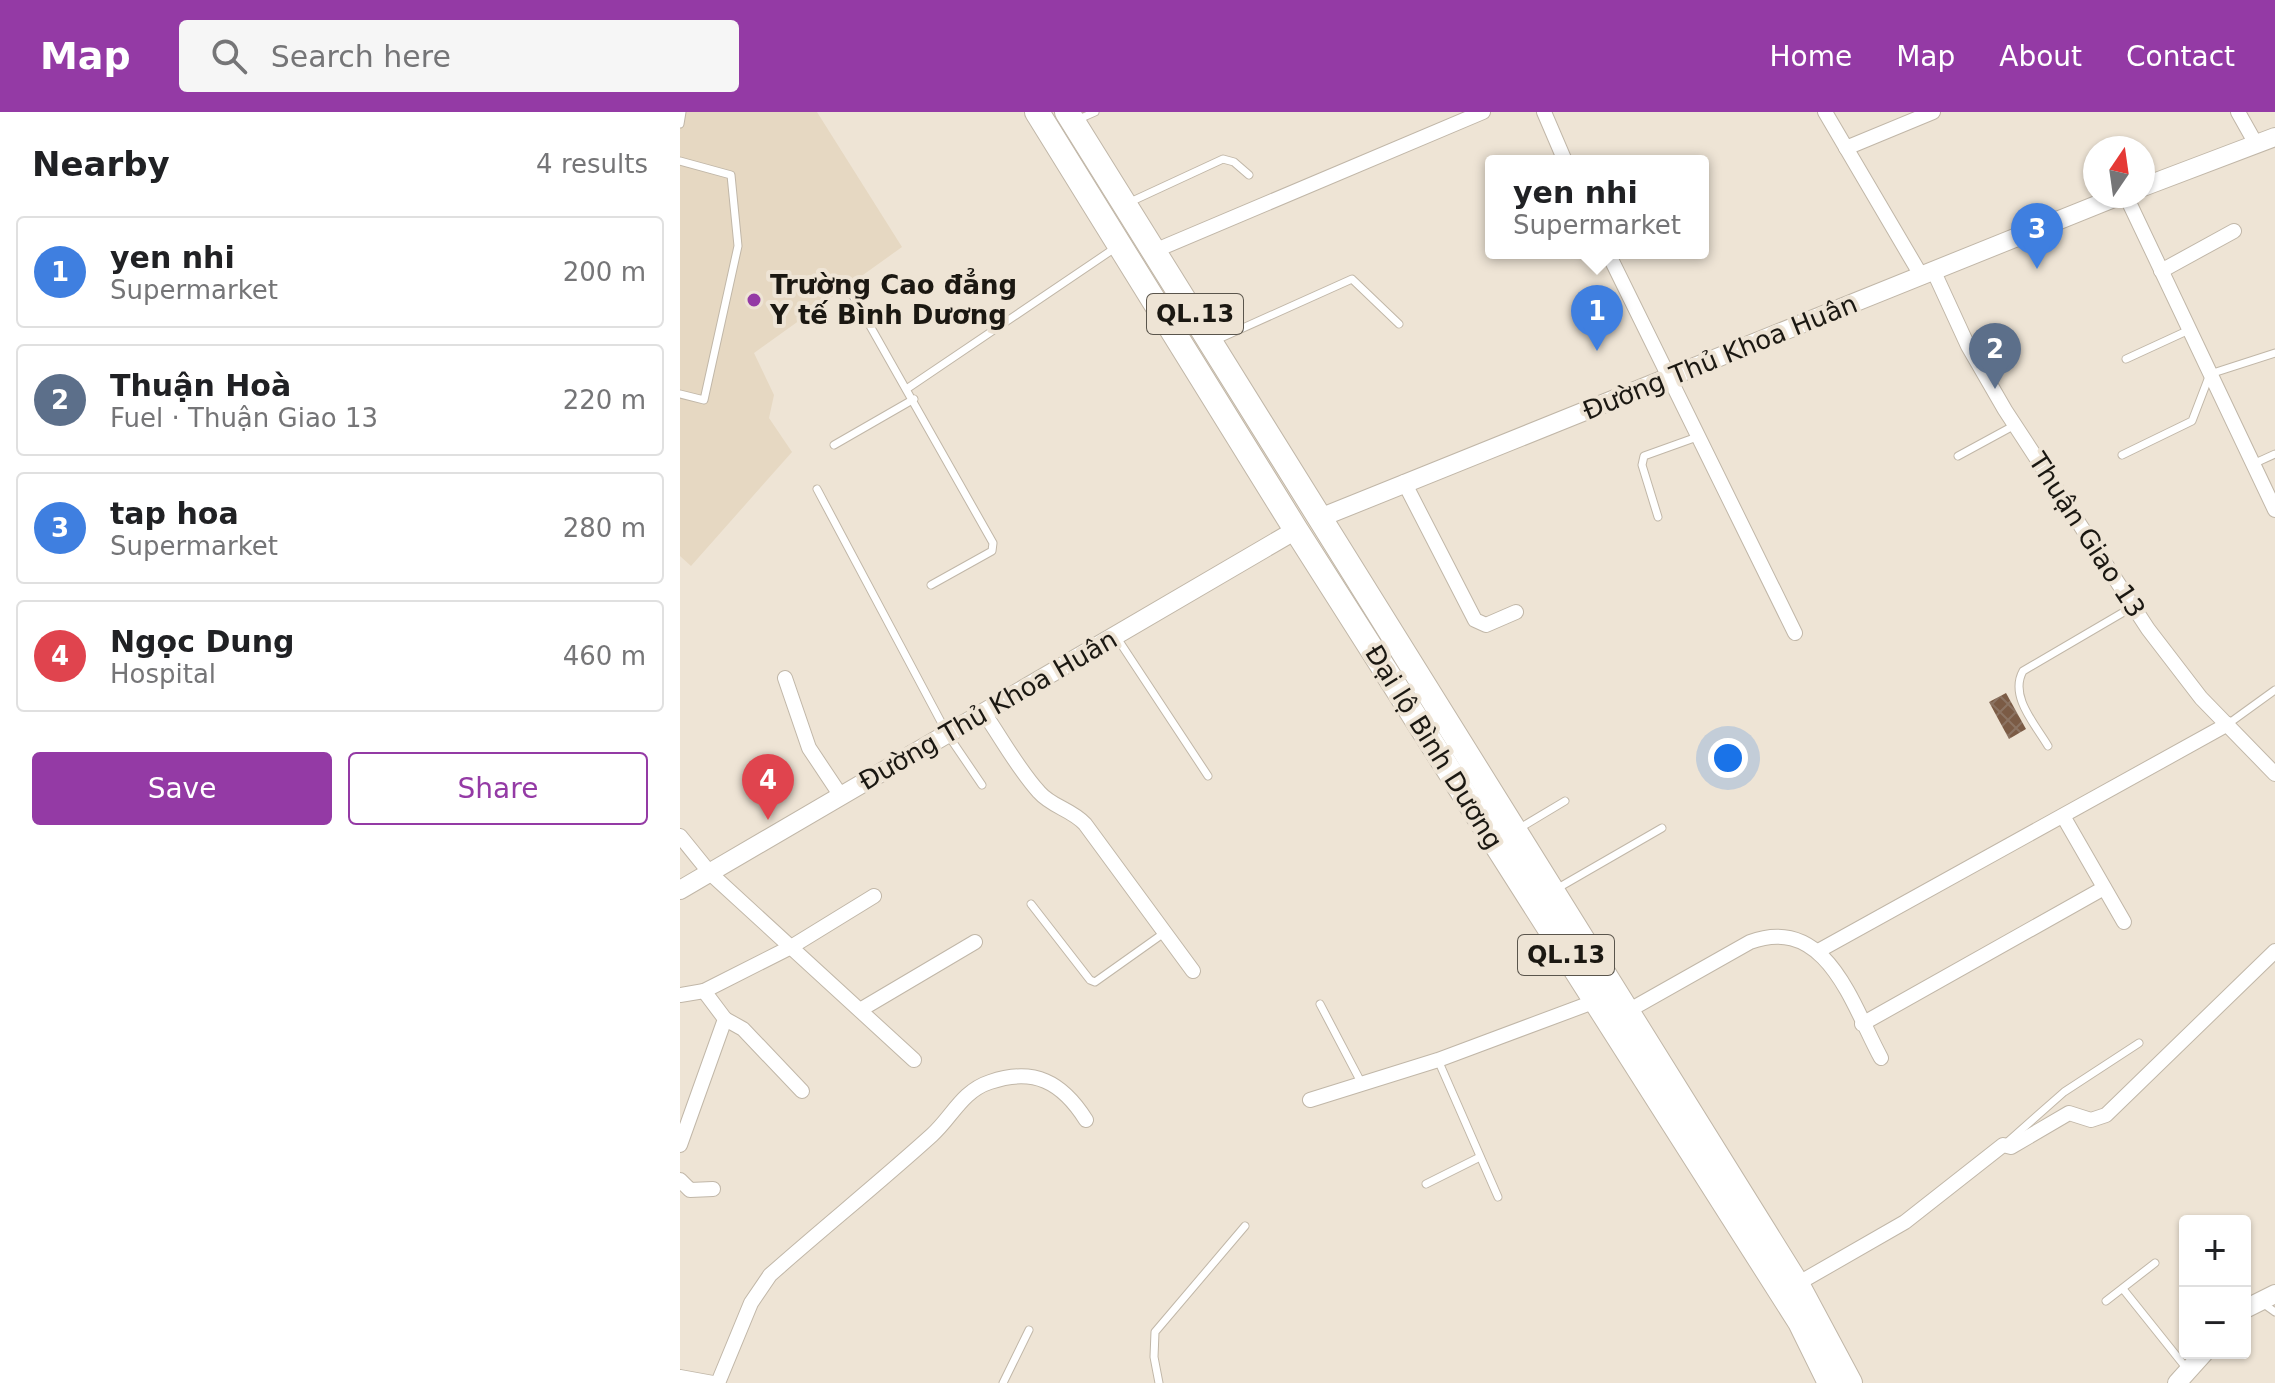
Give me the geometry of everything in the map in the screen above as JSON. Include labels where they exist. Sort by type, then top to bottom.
[{"type":"highway","name":"Đại lộ Bình Dương","points":[[1037,112],[1296,530],[1800,1322],[1830,1383]]},
{"type":"highway","name":"Đại lộ Bình Dương","points":[[1078,115],[1154,251],[1797,1284],[1850,1383]]},
{"type":"highway","points":[[1296,530],[1322,517]]},
{"type":"main road","points":[[2155,182],[2275,137]]},
{"type":"main road","name":"Đường Thủ Khoa Huân","points":[[1322,517],[2090,208]]},
{"type":"main road","name":"Đường Thủ Khoa Huân","points":[[680,890],[1296,530]]},
{"type":"main road","points":[[2183,1377],[2199,1359]]},
{"type":"street","points":[[1154,251],[1483,112]]},
{"type":"street","points":[[1544,112],[1562,155]]},
{"type":"street","name":"Thuận Giao 13","points":[[1825,112],[1928,274],[2015,425],[2134,606],[2183,677],[2275,774]]},
{"type":"street","points":[[1846,148],[1933,112]]},
{"type":"street","points":[[2238,112],[2256,144]]},
{"type":"street","points":[[2132,208],[2275,510]]},
{"type":"street","points":[[2161,271],[2234,231]]},
{"type":"street","points":[[1611,259],[1795,633]]},
{"type":"street","points":[[1404,482],[1475,620],[1486,625],[1516,612]]},
{"type":"street","points":[[785,678],[809,748],[841,796]]},
{"type":"street","points":[[984,713],[1037,791],[1050,802],[1074,812],[1085,824],[1193,971]]},
{"type":"street","points":[[1820,950],[2228,724]]},
{"type":"street","points":[[2063,816],[2124,922]]},
{"type":"street","points":[[680,836],[710,873],[914,1060]]},
{"type":"street","points":[[1862,1024],[2104,888]]},
{"type":"street","points":[[680,995],[704,991],[791,947],[874,896]]},
{"type":"street","points":[[1626,1012],[1760,938],[1790,937],[1820,950],[1881,1058]]},
{"type":"street","points":[[860,1010],[975,942]]},
{"type":"street","points":[[1797,1284],[1905,1222],[2003,1145],[2011,1147],[2069,1113],[2091,1120],[2106,1115],[2275,951]]},
{"type":"street","points":[[704,991],[725,1019],[743,1029],[802,1091]]},
{"type":"street","points":[[1310,1100],[1438,1060],[1596,1001]]},
{"type":"street","points":[[680,1145],[725,1019]]},
{"type":"street","points":[[680,1377],[715,1383],[751,1303],[770,1275],[935,1132],[967,1094],[997,1080],[1041,1077],[1072,1097],[1086,1120]]},
{"type":"street","points":[[680,1180],[690,1190],[713,1189]]},
{"type":"lane","points":[[680,124],[682,112]]},
{"type":"lane","points":[[1126,204],[1223,159],[1234,162],[1249,175]]},
{"type":"lane","points":[[680,161],[731,175],[738,246],[704,400],[680,394]]},
{"type":"lane","points":[[908,388],[1120,245]]},
{"type":"lane","points":[[1212,342],[1352,279],[1399,324]]},
{"type":"lane","points":[[852,294],[908,388],[993,543],[992,551],[931,585]]},
{"type":"lane","points":[[2126,359],[2190,330]]},
{"type":"lane","points":[[2122,455],[2192,421],[2210,374],[2275,353]]},
{"type":"lane","points":[[834,445],[914,399]]},
{"type":"lane","points":[[1958,456],[2015,425]]},
{"type":"lane","points":[[1658,517],[1642,465],[1644,456],[1697,437]]},
{"type":"lane","points":[[2253,464],[2275,454]]},
{"type":"lane","points":[[817,489],[948,735],[982,785]]},
{"type":"lane","points":[[2048,746],[2018,696],[2018,682],[2023,671],[2134,606]]},
{"type":"lane","points":[[1116,636],[1208,776]]},
{"type":"lane","points":[[2228,724],[2275,690]]},
{"type":"lane","points":[[1515,831],[1565,801]]},
{"type":"lane","points":[[1552,891],[1662,828]]},
{"type":"lane","points":[[1031,904],[1090,980],[1095,982],[1164,933]]},
{"type":"lane","points":[[1320,1004],[1362,1084]]},
{"type":"lane","points":[[2003,1145],[2064,1092],[2139,1043]]},
{"type":"lane","points":[[1438,1060],[1498,1197]]},
{"type":"lane","points":[[1426,1184],[1480,1157]]},
{"type":"lane","points":[[1159,1383],[1154,1357],[1155,1332],[1245,1226]]},
{"type":"lane","points":[[2106,1301],[2155,1263]]},
{"type":"lane","points":[[2123,1289],[2183,1377]]},
{"type":"lane","points":[[2260,1301],[2275,1312]]},
{"type":"lane","points":[[1003,1383],[1029,1330]]},
{"type":"shaded area","name":"Trường Cao đẳng Y tế Bình Dương","points":[[680,112],[817,112],[902,247],[754,353],[774,395],[769,418],[792,452],[691,566],[680,556]]},
{"type":"building","points":[[2006,693],[2026,729],[2009,739],[1989,702]]},
{"type":"place","name":"tap hoa","points":[[2037,269]]},
{"type":"place","name":"Trường Cao đẳng Y tế Bình Dương","points":[[754,300]]},
{"type":"place","name":"yen nhi","points":[[1597,351]]},
{"type":"place","name":"Thuận Hoà","points":[[1995,389]]},
{"type":"place","name":"Ngọc Dung","points":[[768,820]]}]
